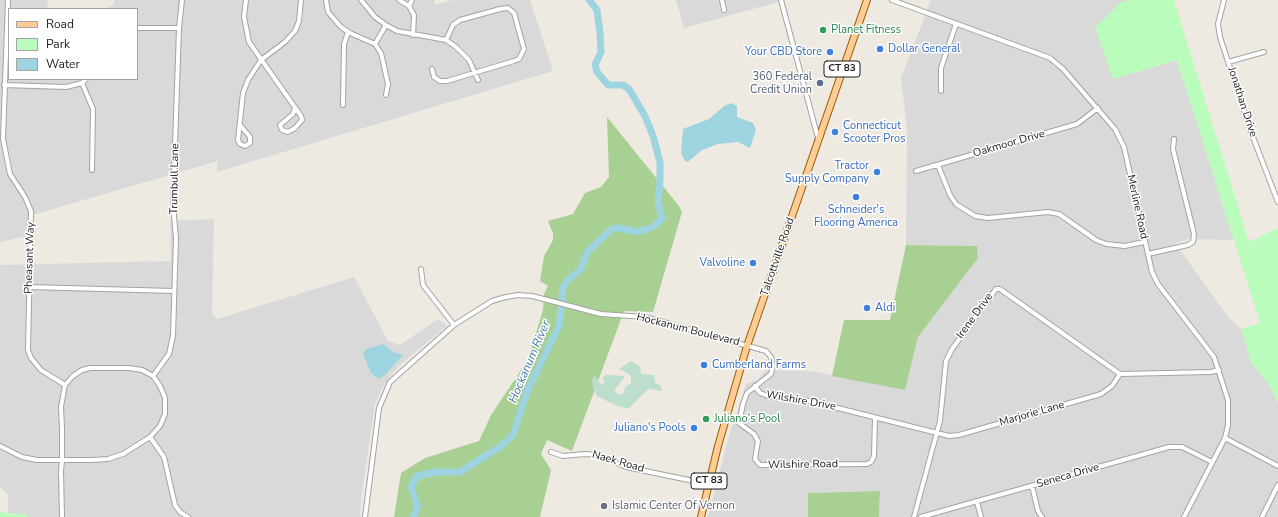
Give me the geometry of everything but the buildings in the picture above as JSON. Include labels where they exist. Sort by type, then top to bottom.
[{"type":"main road","name":"Talcottville Road","points":[[701,517],[708,484],[747,346],[867,0]]},
{"type":"street","name":"Pheasant Way","points":[[8,0],[2,154],[10,174],[25,197],[31,211],[28,350],[31,358],[41,370],[65,385]]},
{"type":"street","name":"Trumbull Lane","points":[[153,376],[169,354],[172,347],[176,238],[173,205],[179,28],[182,0]]},
{"type":"street","points":[[246,0],[244,17],[249,42],[295,108],[302,120],[301,123],[288,132],[282,130],[280,125],[293,114],[295,108]]},
{"type":"street","points":[[240,125],[250,137],[250,143],[245,146],[240,144],[238,140],[243,93],[248,80],[261,60],[285,42],[294,31],[299,21],[301,0]]},
{"type":"street","points":[[326,0],[328,12],[334,20],[348,32],[375,44],[382,53],[388,84],[386,95]]},
{"type":"street","points":[[361,0],[375,17],[386,26],[397,31],[413,35],[446,40],[456,46],[469,60],[478,80]]},
{"type":"street","points":[[399,0],[409,6],[414,15],[413,35]]},
{"type":"street","points":[[409,6],[412,0]]},
{"type":"street","points":[[722,0],[724,10]]},
{"type":"street","points":[[781,0],[818,138]]},
{"type":"street","name":"Merline Road","points":[[892,0],[1050,58],[1063,69],[1098,108],[1115,130],[1124,147],[1144,242],[1152,272],[1158,284],[1203,340],[1214,357],[1219,370],[1229,412],[1224,438],[1184,517]]},
{"type":"street","name":"Jonathan Drive","points":[[1224,0],[1218,24],[1220,36],[1251,132],[1277,199]]},
{"type":"street","points":[[432,69],[434,77],[440,81],[475,74],[514,61],[522,55],[524,49],[514,13],[508,8],[460,20],[453,25],[446,40]]},
{"type":"street","points":[[941,91],[941,68],[956,24]]},
{"type":"street","points":[[375,44],[386,26]]},
{"type":"street","points":[[138,28],[179,28]]},
{"type":"street","points":[[343,105],[344,44],[348,32]]},
{"type":"street","points":[[1228,62],[1264,52]]},
{"type":"street","points":[[4,85],[66,87],[82,83],[85,80]]},
{"type":"street","points":[[82,83],[93,109],[92,170]]},
{"type":"street","name":"Oakmoor Drive","points":[[916,171],[1077,124],[1098,108]]},
{"type":"street","points":[[1148,254],[1188,245],[1194,242],[1194,234],[1173,149],[1174,139]]},
{"type":"street","points":[[938,165],[950,194],[956,204],[975,216],[988,218],[1048,212],[1059,214],[1096,240],[1106,244],[1125,246],[1144,242]]},
{"type":"street","points":[[421,269],[423,285],[454,325]]},
{"type":"street","points":[[30,287],[174,291]]},
{"type":"street","name":"Irene Drive","points":[[915,516],[940,421],[945,368],[949,355],[996,289],[1000,289],[1120,374]]},
{"type":"street","name":"Hockanum Boulevard","points":[[365,517],[379,408],[390,382],[454,325],[492,301],[518,295],[532,296],[601,314],[645,317],[747,346]]},
{"type":"street","name":"Wilshire Drive","points":[[747,346],[766,351],[771,357],[773,366],[771,374],[766,380],[755,386],[760,393],[768,396],[810,401],[936,434]]},
{"type":"street","points":[[0,446],[22,457],[62,460],[108,459],[123,454],[150,437],[160,426],[165,414],[165,398],[160,386],[153,376],[142,370],[129,368],[90,368],[82,370],[73,376],[65,385],[61,407],[62,460],[62,517]]},
{"type":"street","points":[[1120,374],[1212,372],[1219,370]]},
{"type":"street","name":"Marjorie Lane","points":[[936,434],[949,436],[959,435],[1100,394],[1112,386],[1120,374]]},
{"type":"street","name":"Wilshire Road","points":[[755,386],[748,393],[743,404],[740,423],[754,434],[758,441],[755,459],[760,465],[867,464],[871,462],[874,456],[875,418]]},
{"type":"street","points":[[150,437],[164,457],[175,504],[180,512],[188,517]]},
{"type":"street","points":[[1224,438],[1278,466]]},
{"type":"street","name":"Seneca Drive","points":[[915,516],[921,517],[1174,446],[1182,447],[1212,462]]},
{"type":"street","name":"Naek Road","points":[[551,452],[563,456],[596,454],[626,466],[708,484]]},
{"type":"street","points":[[1262,517],[1278,485]]},
{"type":"street","points":[[1032,486],[1038,511],[1042,517]]},
{"type":"street","points":[[976,502],[981,517]]},
{"type":"shaded area","points":[[0,0],[48,0],[47,8],[8,8],[8,80],[138,80],[138,8],[108,8],[114,4],[114,0],[434,0],[435,5],[452,0],[530,0],[553,71],[217,172],[218,161],[29,216],[27,236],[0,242]]},
{"type":"shaded area","points":[[676,0],[786,0],[684,28]]},
{"type":"shaded area","points":[[931,0],[1129,0],[1120,3],[1113,79],[1177,60],[1234,240],[1188,239],[1175,243],[1228,317],[1241,329],[1252,364],[1268,383],[1278,403],[1278,517],[879,517],[880,491],[808,493],[808,517],[708,517],[729,436],[746,384],[758,379],[766,370],[811,371],[905,390],[918,337],[978,258],[977,246],[906,245],[907,129],[901,78]]},
{"type":"shaded area","points":[[214,219],[212,313],[217,319],[354,277],[388,341],[400,345],[438,319],[447,326],[401,364],[382,389],[375,404],[361,498],[360,517],[27,517],[27,515],[8,513],[8,494],[0,487],[0,265],[171,261],[170,221]]},
{"type":"green space","points":[[1129,0],[1174,0],[1249,242],[1278,228],[1278,403],[1268,383],[1252,364],[1241,329],[1260,323],[1177,60],[1113,79],[1095,28],[1120,3]]},
{"type":"green space","points":[[607,117],[679,206],[682,212],[653,312],[624,311],[572,451],[547,440],[541,454],[551,470],[540,517],[394,517],[401,473],[425,458],[479,441],[491,415],[523,367],[531,349],[543,310],[544,294],[548,286],[540,281],[544,256],[553,240],[553,234],[548,221],[573,214],[585,193],[601,187],[609,177]]},
{"type":"green space","points":[[906,245],[977,246],[978,258],[918,337],[905,390],[832,376],[844,320],[890,320]]},
{"type":"green space","points":[[631,361],[640,367],[641,374],[654,375],[655,383],[660,385],[662,391],[648,389],[628,409],[615,405],[597,396],[593,388],[592,378],[595,376],[600,383],[604,384],[603,377],[606,375],[624,376],[614,391],[619,395],[624,393],[625,387],[631,383],[631,378],[629,374],[619,369]]},
{"type":"green space","points":[[880,491],[879,517],[808,517],[808,493]]},
{"type":"green space","points":[[0,512],[27,515],[27,517],[0,517]]},
{"type":"water","points":[[731,103],[737,106],[737,117],[753,123],[756,130],[750,148],[738,142],[718,144],[702,150],[686,162],[681,154],[683,129],[709,119],[724,106]]},
{"type":"water","points":[[384,344],[393,352],[403,355],[385,375],[379,379],[371,373],[363,354],[366,349]]},
{"type":"waterway","name":"Hockanum River","points":[[413,517],[418,507],[411,487],[417,476],[435,472],[460,472],[501,446],[513,435],[527,392],[559,326],[563,288],[568,280],[580,270],[588,251],[612,229],[619,228],[638,232],[653,227],[662,219],[658,201],[660,162],[653,136],[645,116],[629,89],[623,85],[608,85],[597,72],[595,65],[601,52],[600,33],[597,10],[589,0]]},
{"type":"place","name":"Planet Fitness","points":[[823,30]]},
{"type":"place","name":"Dollar General","points":[[880,49]]},
{"type":"place","name":"Your CBD Store","points":[[830,52]]},
{"type":"place","name":"360 Federal Credit Union","points":[[820,83]]},
{"type":"place","name":"Connecticut Scooter Pros","points":[[835,132]]},
{"type":"place","name":"Tractor Supply Company","points":[[877,172]]},
{"type":"place","name":"Schneider's Flooring America","points":[[856,197]]},
{"type":"place","name":"Valvoline","points":[[753,263]]},
{"type":"place","name":"Aldi","points":[[867,308]]},
{"type":"place","name":"Cumberland Farms","points":[[704,365]]},
{"type":"place","name":"Juliano's Pool","points":[[706,419]]},
{"type":"place","name":"Juliano's Pools","points":[[694,428]]},
{"type":"place","name":"Islamic Center Of Vernon","points":[[604,506]]}]
